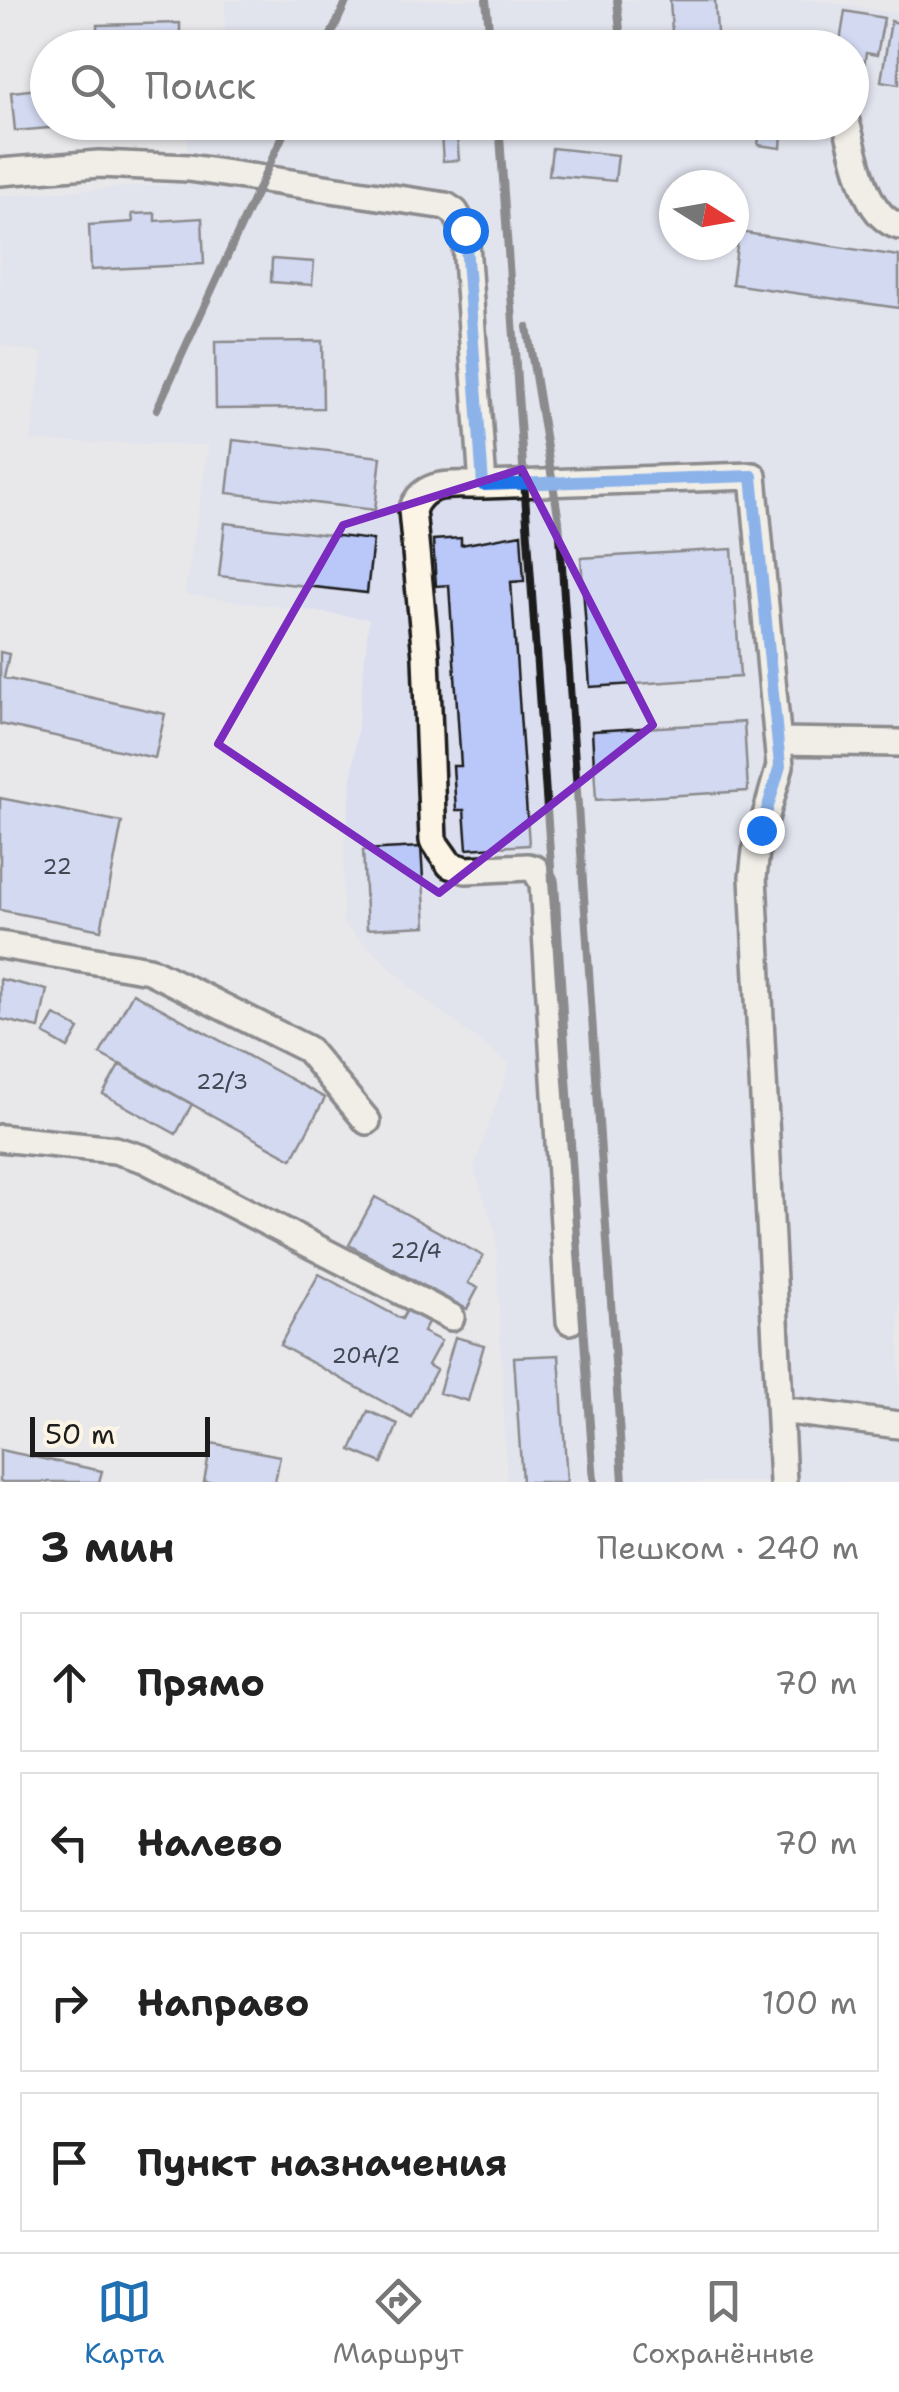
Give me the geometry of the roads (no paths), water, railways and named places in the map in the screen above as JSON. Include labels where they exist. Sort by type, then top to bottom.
[{"type":"street","points":[[852,140],[871,202],[885,221],[899,226]]},
{"type":"street","points":[[0,172],[98,164],[190,168],[433,202],[455,212],[465,230],[483,485]]},
{"type":"street","points":[[570,1320],[542,882],[536,869],[528,867],[466,870],[450,864],[440,854],[430,827],[426,657],[412,510],[421,492],[430,486],[752,476],[779,742],[775,792],[758,840],[753,877],[783,1482]]},
{"type":"street","points":[[779,742],[899,744]]},
{"type":"street","points":[[0,945],[148,970],[307,1049],[367,1121]]},
{"type":"street","points":[[0,1138],[115,1150],[144,1158],[451,1317]]},
{"type":"street","points":[[780,1410],[899,1425]]},
{"type":"railway","points":[[333,30],[347,0]]},
{"type":"railway","points":[[486,0],[489,30]]},
{"type":"railway","points":[[617,0],[620,30]]},
{"type":"railway","points":[[157,409],[281,140]]},
{"type":"railway","points":[[500,140],[594,1482]]},
{"type":"railway","points":[[527,327],[559,521],[623,1482]]}]
